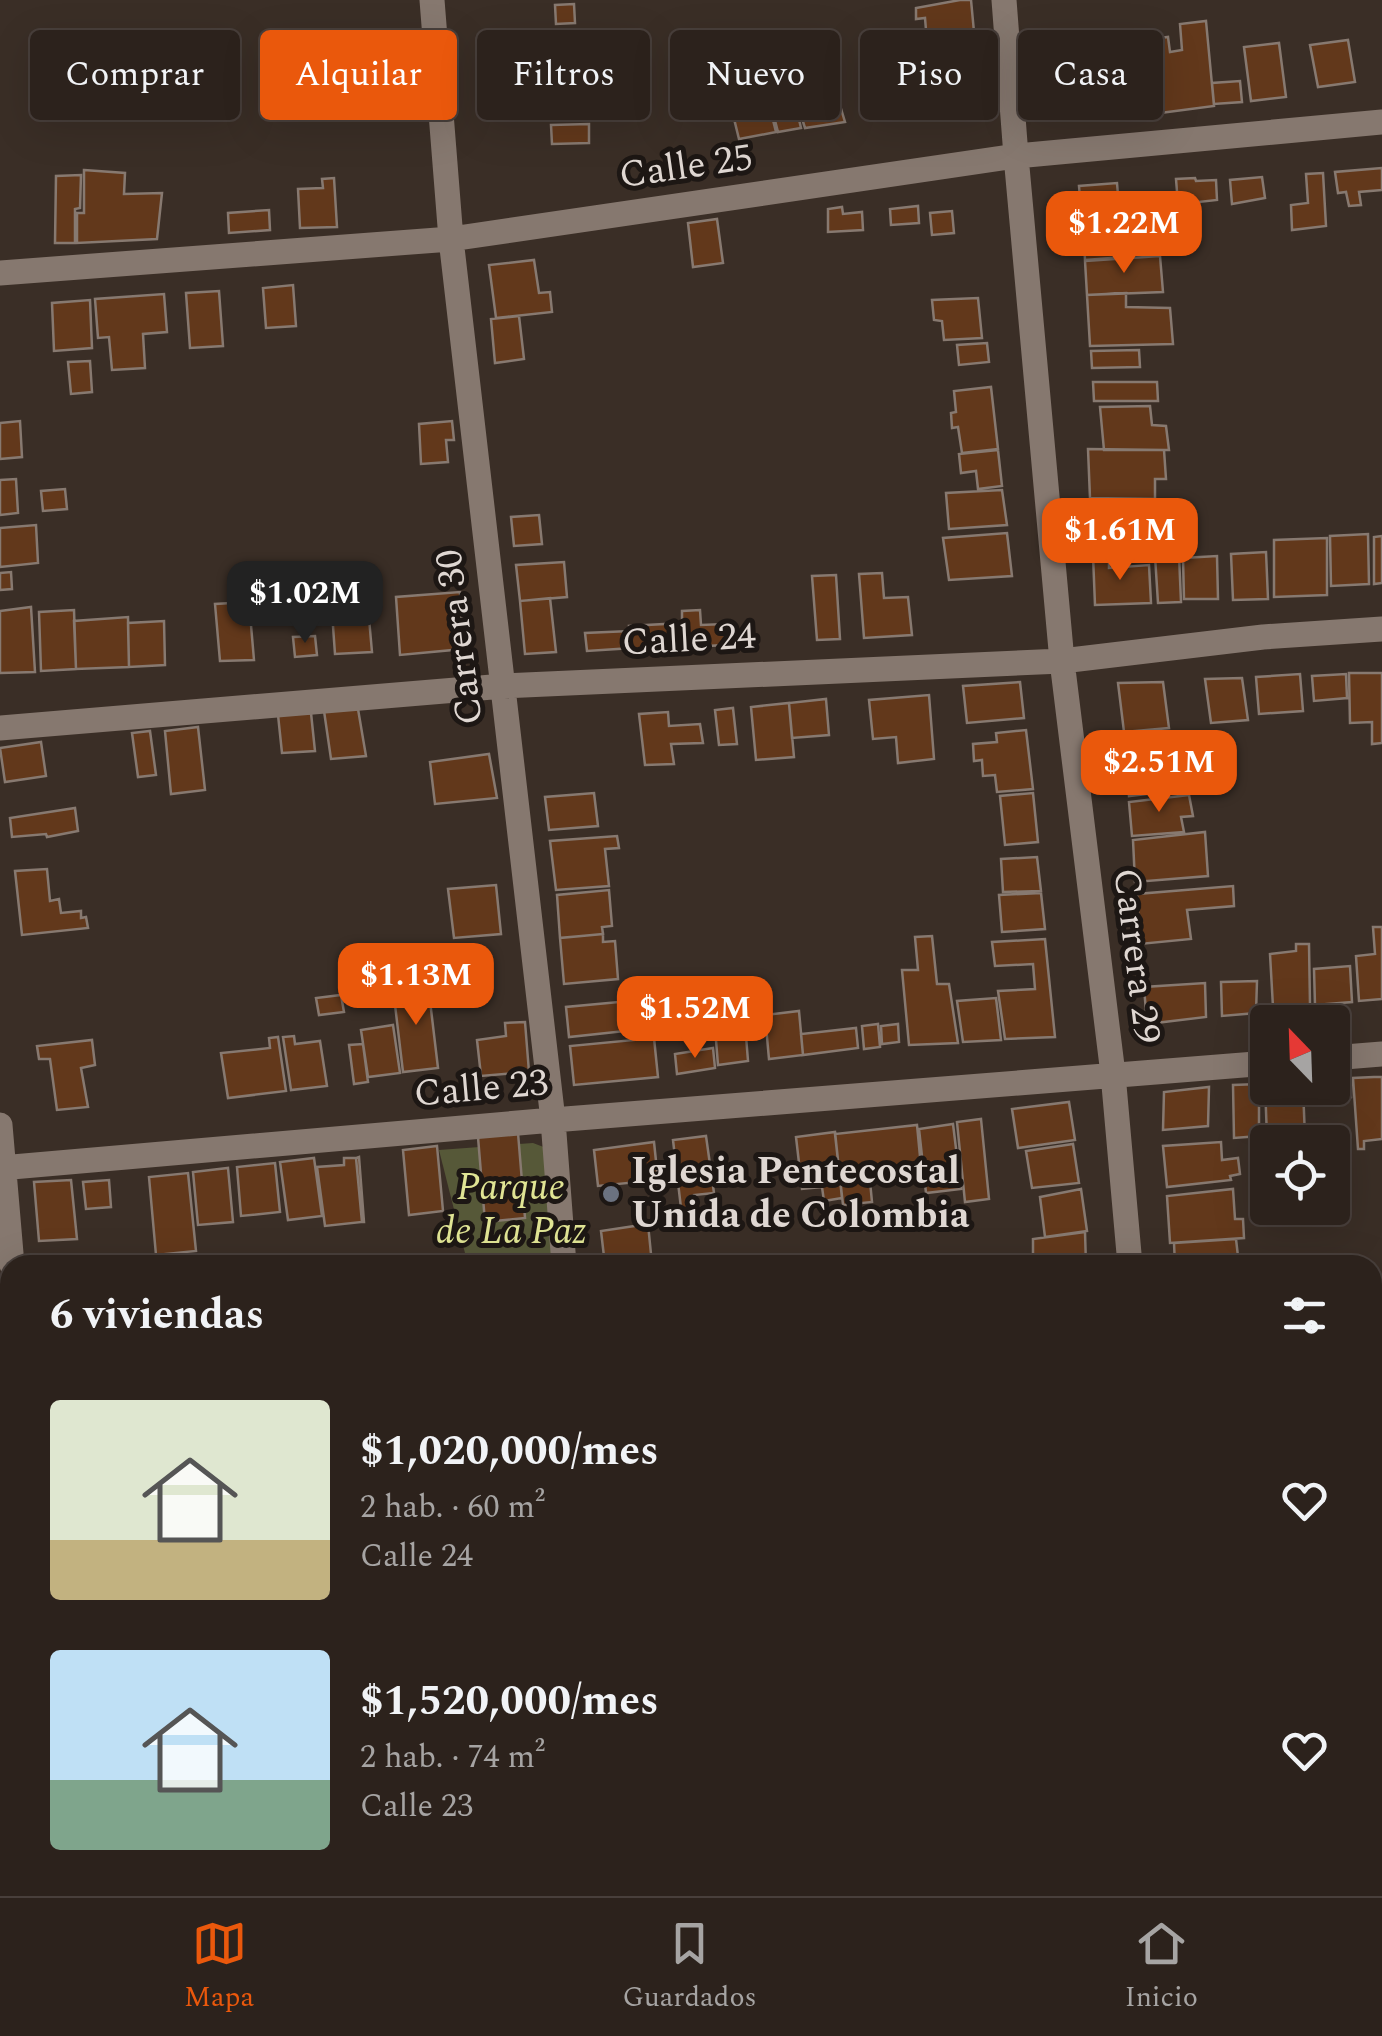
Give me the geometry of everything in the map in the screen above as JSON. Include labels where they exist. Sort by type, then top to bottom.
[{"type":"street","name":"Carrera 30","points":[[432,0],[451,239],[553,1120],[563,1255]]},
{"type":"street","name":"Carrera 29","points":[[1004,0],[1062,661],[1113,1074],[1129,1255]]},
{"type":"street","name":"Calle 25","points":[[0,273],[451,239],[1016,156],[1382,122]]},
{"type":"street","name":"Calle 24","points":[[0,728],[504,686],[1062,661],[1263,637],[1382,630]]},
{"type":"street","points":[[1350,1057],[1382,1054]]},
{"type":"street","name":"Calle 23","points":[[2,1168],[1250,1064]]},
{"type":"street","points":[[0,1125],[11,1255]]},
{"type":"green space","name":"Parque de La Paz","points":[[533,1143],[562,1154],[572,1255],[465,1255],[439,1150]]},
{"type":"building","points":[[971,0],[974,30],[926,30],[925,18],[916,19],[916,8]]},
{"type":"building","points":[[574,4],[575,23],[556,24],[555,5]]},
{"type":"building","points":[[1206,21],[1214,106],[1163,113],[1163,38],[1168,37],[1170,52],[1182,50],[1180,24]]},
{"type":"building","points":[[1348,40],[1355,82],[1318,87],[1310,45]]},
{"type":"building","points":[[1279,43],[1286,97],[1251,101],[1244,47]]},
{"type":"building","points":[[1240,81],[1242,102],[1214,104],[1212,83]]},
{"type":"building","points":[[840,105],[845,122],[805,128],[802,120],[840,120]]},
{"type":"building","points":[[734,120],[773,120],[776,132],[739,139]]},
{"type":"building","points":[[775,120],[799,120],[801,128],[778,132]]},
{"type":"building","points":[[589,124],[589,143],[552,144],[551,125]]},
{"type":"building","points":[[1382,168],[1382,190],[1359,192],[1361,205],[1349,206],[1346,192],[1338,193],[1335,172]]},
{"type":"building","points":[[84,170],[125,173],[124,194],[162,193],[157,239],[77,243],[77,213],[84,213]]},
{"type":"building","points":[[1323,173],[1326,226],[1292,230],[1291,205],[1308,203],[1306,174]]},
{"type":"building","points":[[81,175],[75,243],[55,243],[56,176]]},
{"type":"building","points":[[1262,177],[1265,198],[1232,204],[1230,180]]},
{"type":"building","points":[[334,178],[337,227],[300,228],[298,189],[323,188],[322,179]]},
{"type":"building","points":[[1176,179],[1216,180],[1217,200],[1198,202],[1199,218],[1179,217]]},
{"type":"building","points":[[1117,183],[1120,220],[1082,223],[1079,186]]},
{"type":"building","points":[[918,206],[919,223],[891,225],[890,209]]},
{"type":"building","points":[[842,207],[843,214],[862,212],[863,230],[828,232],[828,209]]},
{"type":"building","points":[[269,210],[270,230],[229,233],[228,213]]},
{"type":"building","points":[[952,211],[954,233],[932,235],[930,213]]},
{"type":"building","points":[[717,219],[723,263],[693,267],[688,223]]},
{"type":"building","points":[[1123,238],[1124,257],[1085,260],[1084,241]]},
{"type":"building","points":[[1160,256],[1163,292],[1087,295],[1085,261]]},
{"type":"building","points":[[534,260],[539,293],[550,292],[552,312],[496,318],[489,265]]},
{"type":"building","points":[[293,285],[296,326],[266,328],[263,288]]},
{"type":"building","points":[[219,291],[223,346],[190,348],[186,293]]},
{"type":"building","points":[[1126,293],[1126,307],[1170,308],[1173,344],[1090,346],[1087,295]]},
{"type":"building","points":[[164,294],[167,332],[143,334],[145,368],[112,370],[109,337],[98,338],[95,299]]},
{"type":"building","points":[[978,298],[982,338],[944,340],[942,321],[934,320],[932,300]]},
{"type":"building","points":[[90,300],[92,348],[54,351],[52,303]]},
{"type":"building","points":[[519,316],[524,359],[495,363],[491,319]]},
{"type":"building","points":[[987,343],[989,362],[959,365],[957,345]]},
{"type":"building","points":[[1139,350],[1140,367],[1092,368],[1091,351]]},
{"type":"building","points":[[90,361],[92,392],[71,394],[68,362]]},
{"type":"building","points":[[1093,382],[1157,382],[1158,401],[1094,401]]},
{"type":"building","points":[[991,387],[998,449],[962,453],[958,427],[952,428],[951,413],[956,412],[954,391]]},
{"type":"building","points":[[1150,406],[1152,425],[1166,426],[1169,450],[1104,450],[1100,407]]},
{"type":"building","points":[[20,421],[22,457],[0,459],[0,423]]},
{"type":"building","points":[[452,421],[454,440],[446,440],[448,462],[421,464],[419,424]]},
{"type":"building","points":[[1088,449],[1164,450],[1166,479],[1155,479],[1155,499],[1090,498]]},
{"type":"building","points":[[998,450],[1002,486],[978,489],[976,471],[961,473],[959,454]]},
{"type":"building","points":[[16,479],[18,513],[0,515],[0,480]]},
{"type":"building","points":[[65,489],[67,509],[43,511],[41,491]]},
{"type":"building","points":[[1002,490],[1007,525],[949,529],[946,493]]},
{"type":"building","points":[[539,515],[542,544],[514,546],[511,517]]},
{"type":"building","points":[[36,525],[38,563],[0,567],[0,528]]},
{"type":"building","points":[[1007,533],[1012,576],[949,580],[943,538]]},
{"type":"building","points":[[1368,534],[1369,584],[1331,586],[1330,536]]},
{"type":"building","points":[[1382,536],[1382,583],[1374,584],[1374,537]]},
{"type":"building","points":[[1327,538],[1327,595],[1274,597],[1274,540]]},
{"type":"building","points":[[1266,552],[1268,599],[1233,600],[1231,554]]},
{"type":"building","points":[[1093,555],[1109,555],[1109,568],[1149,565],[1151,603],[1095,605]]},
{"type":"building","points":[[1179,555],[1181,602],[1158,603],[1155,556]]},
{"type":"building","points":[[1217,556],[1218,599],[1184,599],[1183,558]]},
{"type":"building","points":[[564,562],[567,597],[520,601],[516,565]]},
{"type":"building","points":[[11,572],[12,589],[0,590],[0,573]]},
{"type":"building","points":[[882,573],[884,598],[908,597],[912,635],[864,638],[859,574]]},
{"type":"building","points":[[836,575],[840,639],[817,640],[812,576]]},
{"type":"building","points":[[460,592],[463,649],[400,655],[396,597]]},
{"type":"building","points":[[367,596],[372,652],[335,654],[331,598]]},
{"type":"building","points":[[550,598],[556,652],[525,654],[520,601]]},
{"type":"building","points":[[249,602],[254,660],[220,661],[215,604]]},
{"type":"building","points":[[31,607],[35,672],[0,673],[0,611]]},
{"type":"building","points":[[74,610],[76,669],[41,671],[39,612]]},
{"type":"building","points":[[700,610],[701,625],[725,624],[725,645],[632,650],[629,626],[682,623],[682,611]]},
{"type":"building","points":[[128,617],[129,667],[76,669],[74,621]]},
{"type":"building","points":[[164,621],[165,665],[129,667],[128,623]]},
{"type":"building","points":[[630,631],[632,648],[587,651],[585,633]]},
{"type":"building","points":[[315,636],[317,655],[295,657],[293,637]]},
{"type":"building","points":[[1349,673],[1382,673],[1382,743],[1372,744],[1372,722],[1350,723]]},
{"type":"building","points":[[1300,674],[1303,711],[1259,714],[1256,677]]},
{"type":"building","points":[[1346,674],[1347,698],[1314,701],[1312,676]]},
{"type":"building","points":[[1242,678],[1248,720],[1211,723],[1205,679]]},
{"type":"building","points":[[1020,682],[1024,718],[967,723],[963,686]]},
{"type":"building","points":[[1163,682],[1169,728],[1124,732],[1118,683]]},
{"type":"building","points":[[929,695],[934,759],[898,763],[896,737],[873,739],[869,700]]},
{"type":"building","points":[[826,699],[829,735],[792,738],[789,703]]},
{"type":"building","points":[[789,703],[794,757],[756,760],[751,707]]},
{"type":"building","points":[[733,708],[737,744],[719,745],[715,710]]},
{"type":"building","points":[[358,709],[366,756],[331,759],[324,711]]},
{"type":"building","points":[[668,712],[669,726],[700,724],[703,743],[671,744],[674,764],[645,765],[639,714]]},
{"type":"building","points":[[311,713],[315,751],[282,753],[278,715]]},
{"type":"building","points":[[198,727],[205,790],[171,794],[165,731]]},
{"type":"building","points":[[1026,730],[1033,789],[997,792],[995,775],[983,776],[982,760],[974,761],[973,744],[997,742],[996,733]]},
{"type":"building","points":[[150,731],[156,775],[138,777],[132,733]]},
{"type":"building","points":[[41,742],[46,776],[5,782],[0,748]]},
{"type":"building","points":[[1170,753],[1172,776],[1178,775],[1181,790],[1129,796],[1126,758]]},
{"type":"building","points":[[489,754],[497,798],[435,804],[430,762]]},
{"type":"building","points":[[594,793],[598,826],[549,830],[545,797]]},
{"type":"building","points":[[1033,793],[1038,842],[1005,845],[1000,796]]},
{"type":"building","points":[[1189,795],[1193,816],[1181,817],[1184,832],[1132,836],[1129,802]]},
{"type":"building","points":[[75,808],[78,831],[47,837],[12,837],[10,818]]},
{"type":"building","points":[[1205,832],[1208,876],[1135,882],[1133,840]]},
{"type":"building","points":[[617,836],[619,848],[605,849],[609,886],[556,890],[550,841]]},
{"type":"building","points":[[1037,857],[1041,891],[1003,892],[1001,859]]},
{"type":"building","points":[[47,869],[50,901],[59,899],[61,913],[81,911],[88,928],[22,935],[15,871]]},
{"type":"building","points":[[496,885],[501,934],[454,938],[448,889]]},
{"type":"building","points":[[1233,886],[1234,906],[1187,910],[1191,939],[1140,944],[1137,894]]},
{"type":"building","points":[[609,890],[612,926],[602,927],[603,934],[560,938],[557,895]]},
{"type":"building","points":[[1041,893],[1045,929],[1002,932],[999,895]]},
{"type":"building","points":[[1373,927],[1382,927],[1382,999],[1359,1001],[1356,956],[1375,954]]},
{"type":"building","points":[[603,934],[603,942],[615,941],[618,979],[564,984],[560,938]]},
{"type":"building","points":[[932,936],[937,984],[949,984],[958,1043],[909,1045],[902,970],[918,970],[915,937]]},
{"type":"building","points":[[1045,939],[1055,1037],[1005,1039],[998,991],[1035,989],[1033,964],[995,966],[992,942]]},
{"type":"building","points":[[1296,944],[1309,944],[1310,1005],[1273,1005],[1270,954],[1296,951]]},
{"type":"building","points":[[1350,966],[1352,1002],[1315,1005],[1314,969]]},
{"type":"building","points":[[1257,981],[1256,1005],[1250,1005],[1250,1014],[1222,1016],[1221,982]]},
{"type":"building","points":[[1205,983],[1206,1017],[1147,1024],[1144,987]]},
{"type":"building","points":[[428,984],[438,1068],[403,1072],[393,988]]},
{"type":"building","points":[[341,995],[344,1012],[319,1015],[316,998]]},
{"type":"building","points":[[996,998],[1001,1040],[963,1042],[957,1001]]},
{"type":"building","points":[[640,1000],[644,1029],[569,1037],[566,1007]]},
{"type":"building","points":[[799,1011],[803,1055],[769,1059],[765,1015]]},
{"type":"building","points":[[525,1022],[529,1072],[481,1076],[477,1040],[506,1036],[505,1023]]},
{"type":"building","points":[[878,1024],[880,1047],[864,1049],[862,1026]]},
{"type":"building","points":[[898,1024],[899,1042],[882,1044],[881,1026]]},
{"type":"building","points":[[393,1025],[400,1073],[368,1077],[361,1030]]},
{"type":"building","points":[[856,1028],[858,1048],[803,1055],[801,1034]]},
{"type":"building","points":[[294,1036],[295,1044],[320,1041],[327,1086],[291,1090],[283,1037]]},
{"type":"building","points":[[746,1036],[748,1061],[718,1065],[716,1040]]},
{"type":"building","points":[[278,1037],[286,1091],[228,1098],[221,1053],[270,1048],[269,1038]]},
{"type":"building","points":[[654,1038],[658,1077],[574,1085],[570,1046]]},
{"type":"building","points":[[92,1040],[95,1065],[81,1068],[88,1107],[57,1110],[50,1059],[39,1059],[37,1046]]},
{"type":"building","points":[[363,1044],[368,1082],[354,1084],[349,1045]]},
{"type":"building","points":[[713,1048],[715,1068],[677,1074],[675,1054]]},
{"type":"building","points":[[1382,1077],[1382,1139],[1364,1141],[1364,1149],[1358,1149],[1353,1078]]},
{"type":"building","points":[[1250,1084],[1250,1105],[1259,1105],[1259,1125],[1250,1125],[1250,1137],[1234,1138],[1233,1085]]},
{"type":"building","points":[[1209,1087],[1208,1126],[1163,1130],[1164,1092]]},
{"type":"building","points":[[1069,1102],[1075,1140],[1018,1148],[1012,1109]]},
{"type":"building","points":[[1266,1105],[1304,1105],[1305,1125],[1267,1125]]},
{"type":"building","points":[[981,1119],[989,1199],[965,1202],[957,1122]]},
{"type":"building","points":[[953,1124],[961,1189],[926,1193],[919,1129]]},
{"type":"building","points":[[917,1125],[921,1167],[869,1171],[872,1202],[843,1205],[835,1134]]},
{"type":"building","points":[[835,1132],[842,1198],[824,1201],[822,1187],[802,1189],[796,1137]]},
{"type":"building","points":[[518,1133],[525,1218],[485,1222],[478,1137]]},
{"type":"building","points":[[706,1136],[714,1193],[694,1195],[698,1223],[683,1225],[673,1140]]},
{"type":"building","points":[[654,1142],[658,1180],[598,1186],[594,1150]]},
{"type":"building","points":[[1221,1142],[1222,1160],[1238,1158],[1240,1174],[1230,1176],[1231,1180],[1167,1187],[1163,1146]]},
{"type":"building","points":[[1073,1144],[1079,1183],[1032,1188],[1026,1151]]},
{"type":"building","points":[[437,1146],[443,1211],[409,1215],[403,1150]]},
{"type":"building","points":[[359,1157],[364,1222],[356,1158]]},
{"type":"building","points":[[314,1158],[322,1216],[288,1220],[280,1162]]},
{"type":"building","points":[[344,1158],[356,1158],[362,1222],[325,1226],[317,1167],[344,1165]]},
{"type":"building","points":[[275,1163],[280,1212],[241,1216],[237,1167]]},
{"type":"building","points":[[228,1168],[233,1222],[198,1225],[193,1172]]},
{"type":"building","points":[[188,1173],[196,1251],[156,1255],[149,1177]]},
{"type":"building","points":[[71,1180],[77,1239],[39,1241],[34,1182]]},
{"type":"building","points":[[109,1180],[111,1207],[86,1209],[83,1182]]},
{"type":"building","points":[[1081,1189],[1087,1231],[1045,1237],[1040,1197]]},
{"type":"building","points":[[1233,1189],[1235,1219],[1243,1219],[1244,1238],[1170,1243],[1167,1196]]},
{"type":"building","points":[[648,1224],[651,1254],[604,1255],[601,1231]]},
{"type":"building","points":[[1085,1232],[1086,1255],[1025,1255],[1033,1254],[1033,1239]]},
{"type":"building","points":[[1236,1239],[1238,1255],[1175,1255],[1174,1243]]},
{"type":"place","name":"Iglesia Pentecostal Unida de Colombia","points":[[611,1194]]}]
